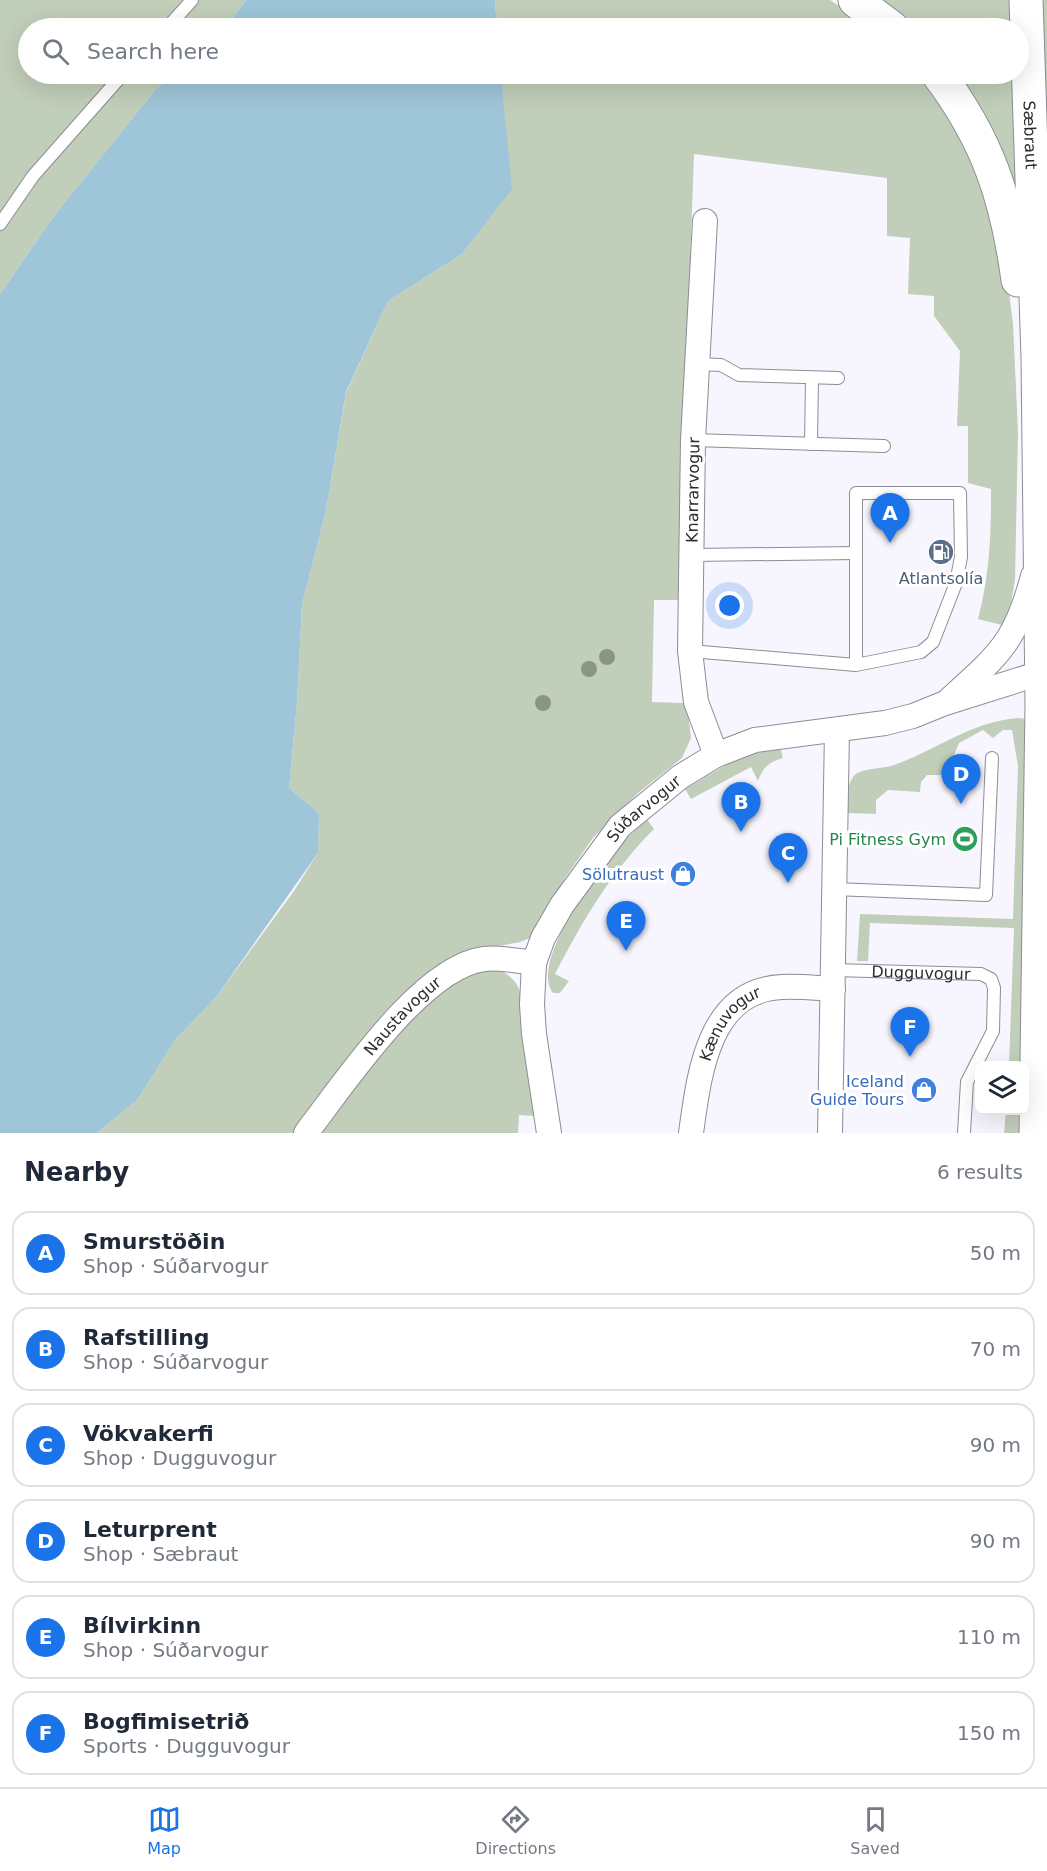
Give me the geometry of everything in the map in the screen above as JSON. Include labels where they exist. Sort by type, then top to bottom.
[{"type":"highway","points":[[855,0],[879,18]]},
{"type":"highway","name":"Sæbraut","points":[[1026,0],[1027,18]]},
{"type":"highway","points":[[945,84],[977,132],[994,170],[1012,240],[1022,309],[1038,357]]},
{"type":"highway","name":"Sæbraut","points":[[1029,84],[1038,357],[1039,551],[1044,672],[1036,1133]]},
{"type":"street","name":"Knarrarvogur","points":[[705,221],[693,440],[690,651],[696,702],[716,755]]},
{"type":"street","name":"Súðarvogur","points":[[945,703],[999,654],[1010,640],[1026,600],[1039,551]]},
{"type":"street","name":"Súðarvogur","points":[[549,1133],[534,1034],[532,1004],[534,963],[543,938],[562,905],[620,826],[680,777],[716,755],[755,740],[837,730],[913,716],[945,703],[1044,672]]},
{"type":"street","points":[[830,1133],[837,730]]},
{"type":"street","name":"Naustavogur","points":[[306,1133],[381,1037],[414,1001],[445,975],[465,964],[483,959],[534,963]]},
{"type":"street","name":"Kænuvogur","points":[[691,1133],[704,1063],[726,1011],[750,994],[780,987],[833,980]]},
{"type":"lane","points":[[176,18],[192,0]]},
{"type":"lane","points":[[0,224],[33,176],[114,84]]},
{"type":"lane","points":[[698,364],[721,365],[739,375],[838,378]]},
{"type":"lane","points":[[811,444],[812,378]]},
{"type":"lane","points":[[693,440],[884,446]]},
{"type":"lane","points":[[690,651],[856,665],[921,652],[933,642],[956,583],[961,557],[960,493],[856,493],[856,665]]},
{"type":"lane","points":[[692,555],[856,553]]},
{"type":"lane","points":[[834,889],[987,895],[992,758]]},
{"type":"lane","name":"Dugguvogur","points":[[833,980],[981,974],[991,979],[994,988],[993,1031],[967,1082],[964,1133]]},
{"type":"green space","points":[[0,0],[246,0],[232,18],[18,18],[18,84],[162,84],[54,216],[0,294]]},
{"type":"green space","points":[[495,0],[830,0],[857,18],[496,18]]},
{"type":"green space","points":[[873,0],[1012,0],[1013,18],[897,18]]},
{"type":"green space","points":[[1039,0],[1047,0],[1047,182]]},
{"type":"green space","points":[[502,84],[933,84],[946,98],[1000,220],[1013,324],[1018,432],[1015,579],[1011,604],[1002,625],[978,619],[989,554],[991,489],[968,483],[968,426],[957,426],[960,351],[934,316],[934,296],[908,294],[910,238],[887,236],[887,178],[694,154],[678,600],[654,600],[652,702],[683,703],[688,712],[691,738],[682,758],[638,793],[593,838],[565,878],[538,930],[530,938],[483,949],[295,1133],[97,1133],[138,1099],[175,1040],[217,996],[294,891],[318,853],[319,813],[289,788],[297,703],[302,605],[326,510],[346,393],[388,301],[462,254],[511,189]]},
{"type":"green space","points":[[956,84],[1015,84],[1020,231]]},
{"type":"green space","points":[[1027,719],[1026,1061],[1009,1061],[1014,928],[870,923],[868,961],[857,961],[860,914],[1013,919],[1018,766],[1012,730],[1003,730],[993,738],[983,730],[959,743],[954,755],[953,775],[927,775],[921,782],[920,792],[888,790],[876,800],[876,814],[847,813],[849,785],[856,774],[908,760],[968,731],[1001,721]]},
{"type":"green space","points":[[781,750],[783,758],[767,766],[758,781],[751,767],[691,799],[685,789],[741,756]]},
{"type":"green space","points":[[646,818],[654,829],[624,862],[587,916],[555,974],[569,981],[560,993],[553,993],[548,976],[552,954],[564,928],[598,875]]},
{"type":"green space","points":[[495,967],[513,979],[522,1002],[522,1032],[535,1116],[519,1115],[518,1133],[320,1133],[376,1054],[449,977]]},
{"type":"green space","points":[[1006,1115],[1026,1115],[1026,1133],[1004,1133]]},
{"type":"water","points":[[246,0],[495,0],[496,18],[232,18]]},
{"type":"water","points":[[162,84],[502,84],[512,189],[462,254],[388,301],[346,392],[326,510],[302,605],[297,703],[289,788],[319,813],[318,853],[217,996],[175,1040],[138,1099],[97,1133],[0,1133],[0,294],[54,216]]},
{"type":"place","name":"Smurstöðin","points":[[890,543]]},
{"type":"place","name":"Atlantsolía","points":[[941,552]]},
{"type":"place","name":"Leturprent","points":[[961,804]]},
{"type":"place","name":"Rafstilling","points":[[741,832]]},
{"type":"place","name":"Pi Fitness Gym","points":[[965,839]]},
{"type":"place","name":"Sölutraust","points":[[683,874]]},
{"type":"place","name":"Vökvakerfi","points":[[788,883]]},
{"type":"place","name":"Bílvirkinn","points":[[626,951]]},
{"type":"place","name":"Bogfimisetrið","points":[[910,1057]]},
{"type":"place","name":"Iceland Guide Tours","points":[[924,1090]]}]
